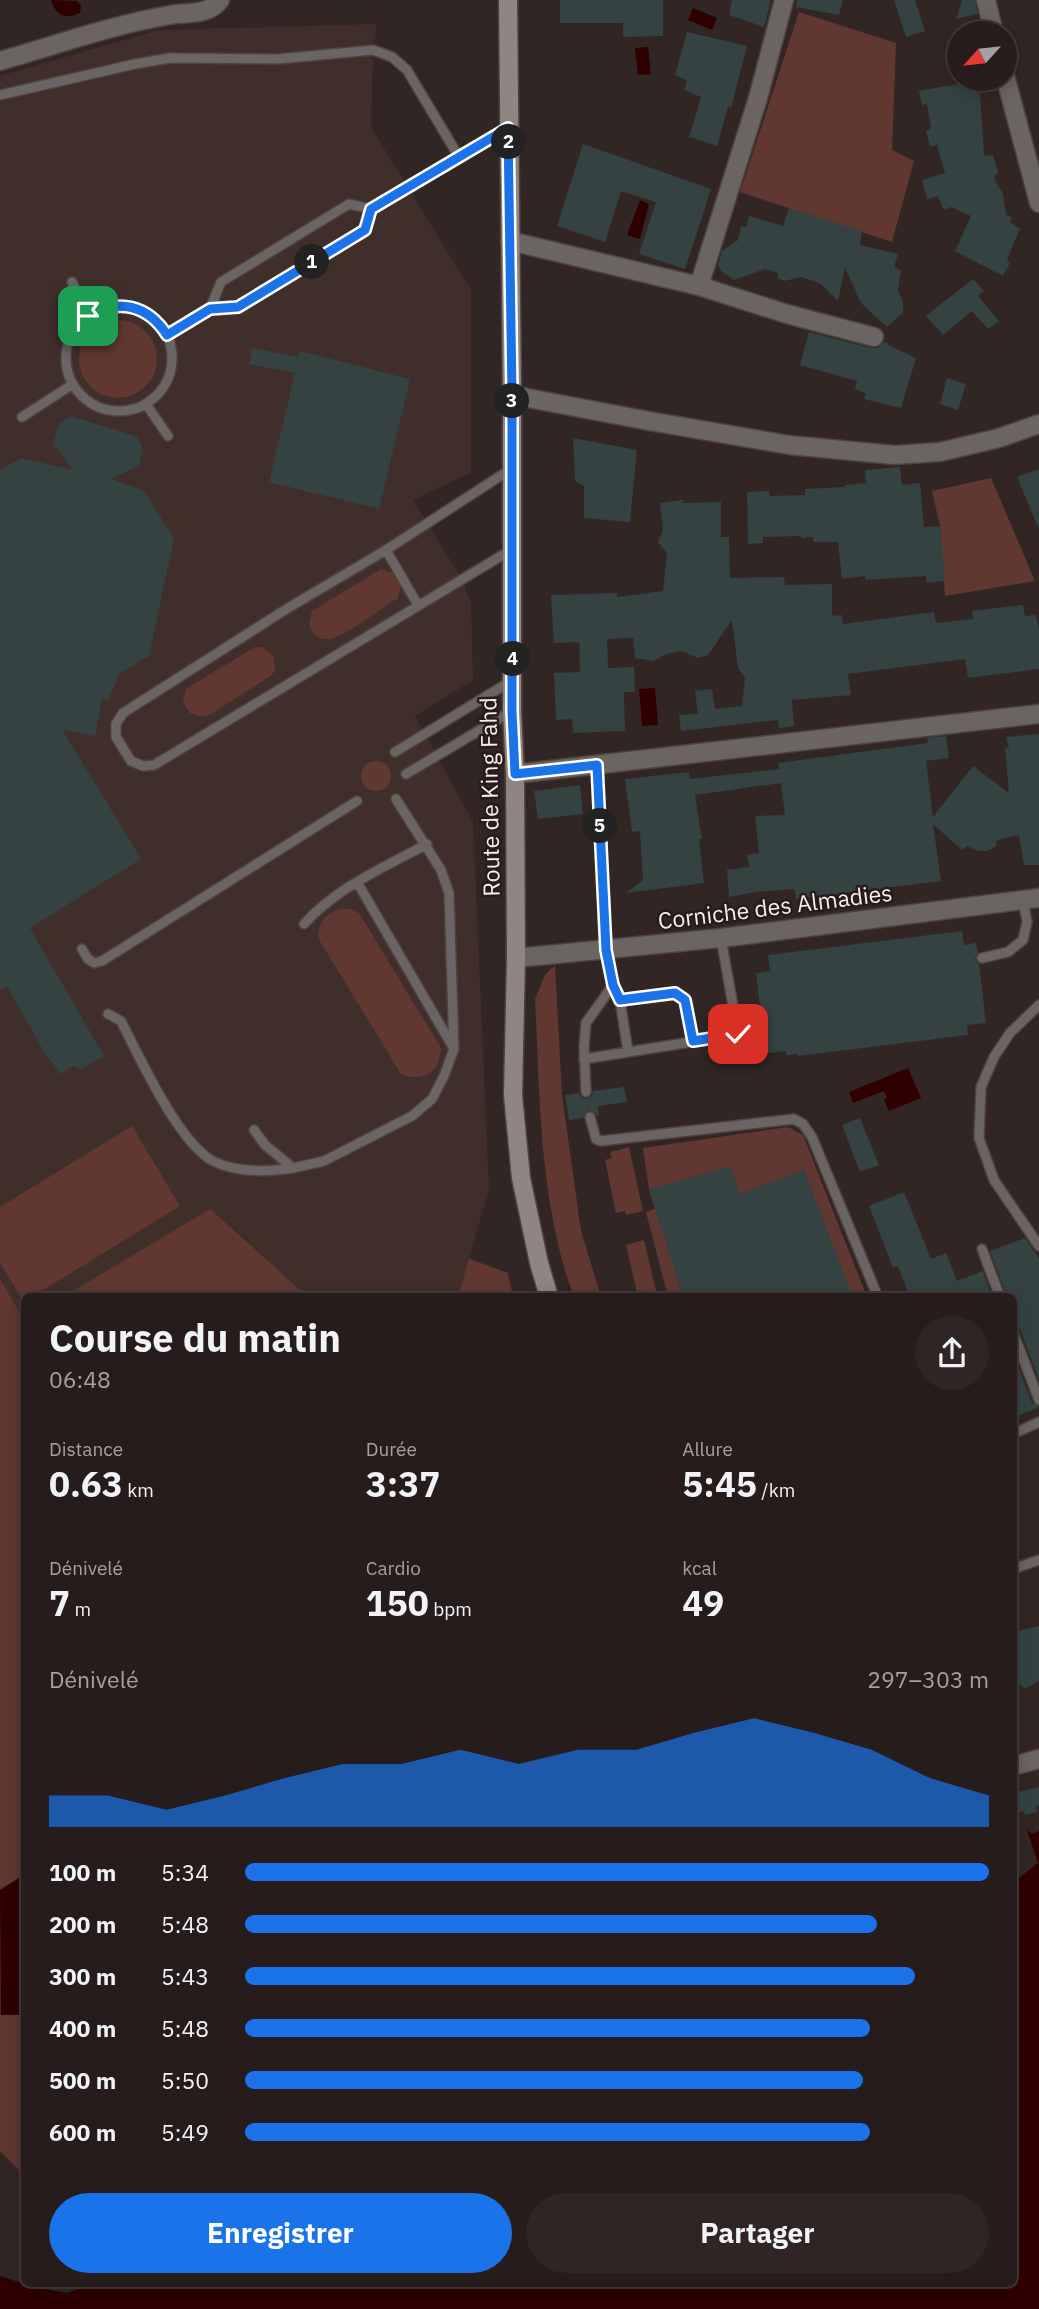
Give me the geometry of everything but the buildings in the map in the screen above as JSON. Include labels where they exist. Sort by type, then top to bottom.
[{"type":"street","points":[[0,61],[154,18],[197,13],[215,6],[220,0]]},
{"type":"street","name":"Route de King Fahd","points":[[508,0],[516,958],[513,1096],[522,1178],[548,1293]]},
{"type":"street","points":[[699,286],[758,98],[785,0]]},
{"type":"street","points":[[986,0],[991,21]]},
{"type":"street","points":[[1009,91],[1039,203]]},
{"type":"street","points":[[510,241],[699,286],[787,314],[874,337]]},
{"type":"street","points":[[512,395],[789,445],[894,455],[940,452],[999,438],[1039,424]]},
{"type":"street","points":[[515,774],[1039,714]]},
{"type":"street","name":"Corniche des Almadies","points":[[516,958],[721,938],[1031,899]]},
{"type":"street","points":[[1017,1765],[1039,1759]]},
{"type":"lane","points":[[0,96],[170,58],[278,59],[373,50],[392,57],[407,70],[459,157]]},
{"type":"lane","points":[[210,309],[221,282],[233,274],[349,204],[371,209],[508,128]]},
{"type":"lane","points":[[167,335],[210,309],[238,307],[365,230],[371,209]]},
{"type":"lane","points":[[72,282],[88,316]]},
{"type":"lane","points":[[112,305],[138,309],[159,324],[167,335],[171,348],[170,374],[165,386],[146,404],[135,409],[112,411],[89,402],[73,384],[68,373],[67,347],[71,335],[88,316],[112,305]]},
{"type":"lane","points":[[22,417],[73,384]]},
{"type":"lane","points":[[146,404],[168,436]]},
{"type":"lane","points":[[511,469],[386,551],[288,608],[122,713],[116,724],[116,737],[131,761],[143,766],[154,765],[512,549]]},
{"type":"lane","points":[[386,551],[418,605]]},
{"type":"lane","points":[[395,752],[513,680]]},
{"type":"lane","points":[[406,774],[512,711]]},
{"type":"lane","points":[[597,765],[606,950],[613,985],[620,1000],[628,1052]]},
{"type":"lane","points":[[108,1014],[121,1021],[180,1128],[194,1146],[214,1161],[236,1168],[266,1172],[324,1161],[412,1116],[432,1099],[454,1049],[449,893],[441,870],[427,844],[396,799]]},
{"type":"lane","points":[[82,949],[94,963],[103,961],[357,801]]},
{"type":"lane","points":[[304,924],[319,907],[357,882],[427,844]]},
{"type":"lane","points":[[357,882],[454,1049]]},
{"type":"lane","points":[[982,958],[1008,952],[1023,940],[1031,899]]},
{"type":"lane","points":[[721,938],[738,1034]]},
{"type":"lane","points":[[586,1092],[586,1023],[613,985]]},
{"type":"lane","points":[[620,1000],[675,993],[681,995],[685,1000],[693,1041]]},
{"type":"lane","points":[[1039,1005],[1010,1032],[994,1057],[981,1087],[979,1138],[994,1180],[1039,1246]]},
{"type":"lane","points":[[584,1059],[754,1032]]},
{"type":"lane","points":[[590,1117],[593,1135],[600,1141],[794,1119],[803,1124],[812,1137],[876,1293]]},
{"type":"lane","points":[[254,1130],[265,1145],[293,1168]]},
{"type":"lane","points":[[982,1250],[998,1293]]},
{"type":"lane","points":[[1017,1342],[1039,1400]]},
{"type":"lane","points":[[1017,1432],[1039,1423]]},
{"type":"lane","points":[[1017,1568],[1039,1560]]},
{"type":"shaded area","points":[[51,0],[77,1],[81,6],[80,13],[61,15]]},
{"type":"shaded area","points":[[693,8],[717,18],[712,30],[688,20]]},
{"type":"shaded area","points":[[799,12],[896,43],[892,150],[914,161],[892,242],[740,192]]},
{"type":"shaded area","points":[[377,24],[373,50],[371,127],[471,290],[471,473],[413,500],[462,579],[471,603],[473,680],[415,716],[473,822],[489,1189],[469,1258],[508,1273],[512,1293],[21,1293],[21,2172],[0,2151],[0,76],[159,30]]},
{"type":"shaded area","points":[[648,47],[651,74],[638,75],[635,48]]},
{"type":"shaded area","points":[[640,200],[649,204],[640,239],[627,235]]},
{"type":"shaded area","points":[[118,320],[133,323],[145,332],[154,344],[157,359],[154,374],[145,386],[133,395],[118,398],[103,395],[91,386],[82,374],[79,359],[82,344],[91,332],[103,323]]},
{"type":"shaded area","points":[[991,478],[1035,581],[945,596],[940,526],[932,491]]},
{"type":"shaded area","points":[[381,569],[394,573],[401,585],[398,598],[336,637],[323,639],[314,634],[309,624],[312,611]]},
{"type":"shaded area","points":[[255,647],[262,647],[273,656],[275,669],[272,675],[209,715],[203,717],[190,713],[183,702],[186,689]]},
{"type":"shaded area","points":[[655,688],[658,725],[642,726],[639,689]]},
{"type":"shaded area","points":[[376,761],[387,765],[391,776],[387,787],[376,791],[365,787],[361,776],[365,765]]},
{"type":"shaded area","points":[[340,909],[359,913],[441,1048],[437,1063],[429,1073],[416,1077],[401,1074],[318,938],[324,919]]},
{"type":"shaded area","points":[[555,965],[562,1095],[581,1231],[600,1293],[573,1293],[554,1224],[543,1150],[535,999],[545,975]]},
{"type":"shaded area","points":[[908,1068],[921,1098],[889,1111],[884,1100],[887,1098],[884,1091],[853,1103],[849,1092]]},
{"type":"shaded area","points":[[132,1126],[180,1206],[39,1293],[21,1293],[21,1297],[0,1263],[0,1207]]},
{"type":"shaded area","points":[[788,1127],[803,1135],[865,1293],[667,1293],[646,1212],[655,1209],[643,1148]]},
{"type":"shaded area","points":[[629,1147],[643,1211],[626,1215],[625,1211],[616,1213],[605,1160],[612,1158],[610,1152]]},
{"type":"shaded area","points":[[210,1209],[299,1289],[314,1293],[70,1293]]},
{"type":"shaded area","points":[[644,1240],[657,1293],[637,1293],[626,1245]]},
{"type":"shaded area","points":[[469,1259],[508,1273],[512,1293],[459,1293]]},
{"type":"shaded area","points":[[0,1279],[21,1315],[21,1874],[0,1890]]},
{"type":"shaded area","points":[[1027,1830],[1032,1834],[1039,1831],[1039,2309],[0,2309],[0,2276],[21,2283],[21,2287],[67,2293],[82,2287],[1017,2287],[1017,1880],[1038,1863]]},
{"type":"shaded area","points":[[21,1874],[21,2015],[1,2015],[0,1890]]},
{"type":"shaded area","points":[[0,2015],[21,2015],[21,2172],[0,2151]]},
{"type":"route","points":[[88,316],[112,305],[125,305],[150,315],[167,335],[210,309],[238,307],[365,230],[371,209],[508,128],[512,395],[512,711],[515,774],[597,765],[606,950],[613,985],[620,1000],[675,993],[685,1000],[693,1041],[738,1034]]}]
